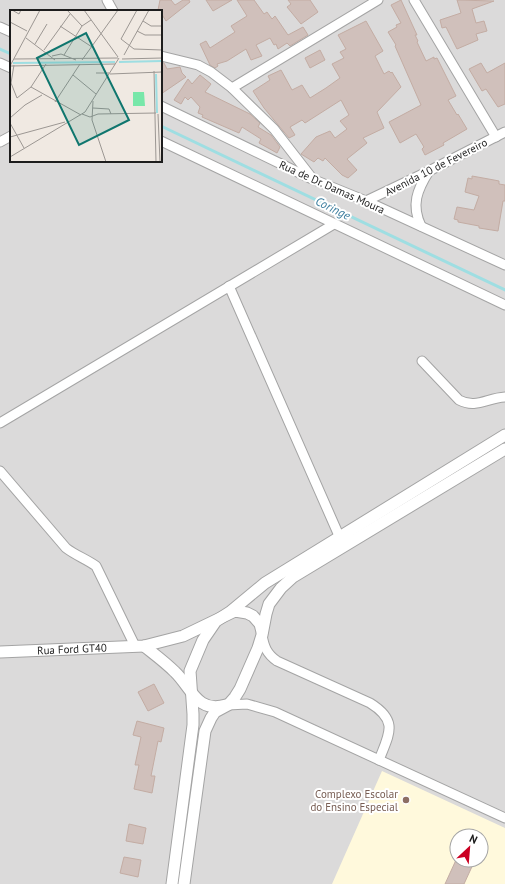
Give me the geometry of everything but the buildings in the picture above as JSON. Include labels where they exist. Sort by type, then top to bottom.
[{"type":"street","points":[[107,0],[112,10]]},
{"type":"street","points":[[232,88],[378,0]]},
{"type":"street","points":[[414,0],[496,137]]},
{"type":"street","points":[[0,27],[10,32]]},
{"type":"street","points":[[162,56],[198,65],[211,72],[232,88],[274,129],[312,179]]},
{"type":"street","points":[[0,63],[10,68]]},
{"type":"street","name":"Rua de Dr. Damas Moura","points":[[162,106],[312,179],[366,201],[505,265]]},
{"type":"street","name":"Avenida 10 de Fevereiro","points":[[366,201],[505,132]]},
{"type":"street","points":[[0,142],[10,137]]},
{"type":"street","points":[[162,141],[505,306]]},
{"type":"street","points":[[421,226],[418,218],[416,201],[420,186],[429,171]]},
{"type":"street","points":[[0,423],[334,224]]},
{"type":"street","points":[[230,286],[340,538]]},
{"type":"street","points":[[422,361],[459,400],[466,404],[473,404],[505,397]]},
{"type":"street","points":[[172,884],[194,714],[190,671],[203,640],[216,621],[230,612],[264,583],[340,538],[505,435]]},
{"type":"street","points":[[184,884],[205,731],[215,712],[228,705],[235,697],[246,679],[262,635],[269,604],[281,588],[293,577],[505,448]]},
{"type":"street","points":[[0,471],[66,548],[76,556],[87,559],[96,566],[139,646],[177,673],[198,701],[217,707],[247,704],[266,708],[505,818]]},
{"type":"street","points":[[230,612],[240,611],[253,616],[260,624],[265,647],[277,661],[370,703],[384,713],[388,719],[390,727],[380,760]]},
{"type":"street","name":"Rua Ford GT40","points":[[0,652],[139,646],[183,636],[230,612]]},
{"type":"shaded area","points":[[0,0],[505,0],[505,884],[0,884]]},
{"type":"shaded area","name":"Complexo Escolar do Ensino Especial","points":[[382,771],[505,828],[505,884],[332,884]]},
{"type":"waterway","name":"Coringe","points":[[0,49],[10,54]]},
{"type":"waterway","name":"Coringe","points":[[162,126],[505,290]]},
{"type":"place","name":"Complexo Escolar do Ensino Especial","points":[[406,800]]}]
